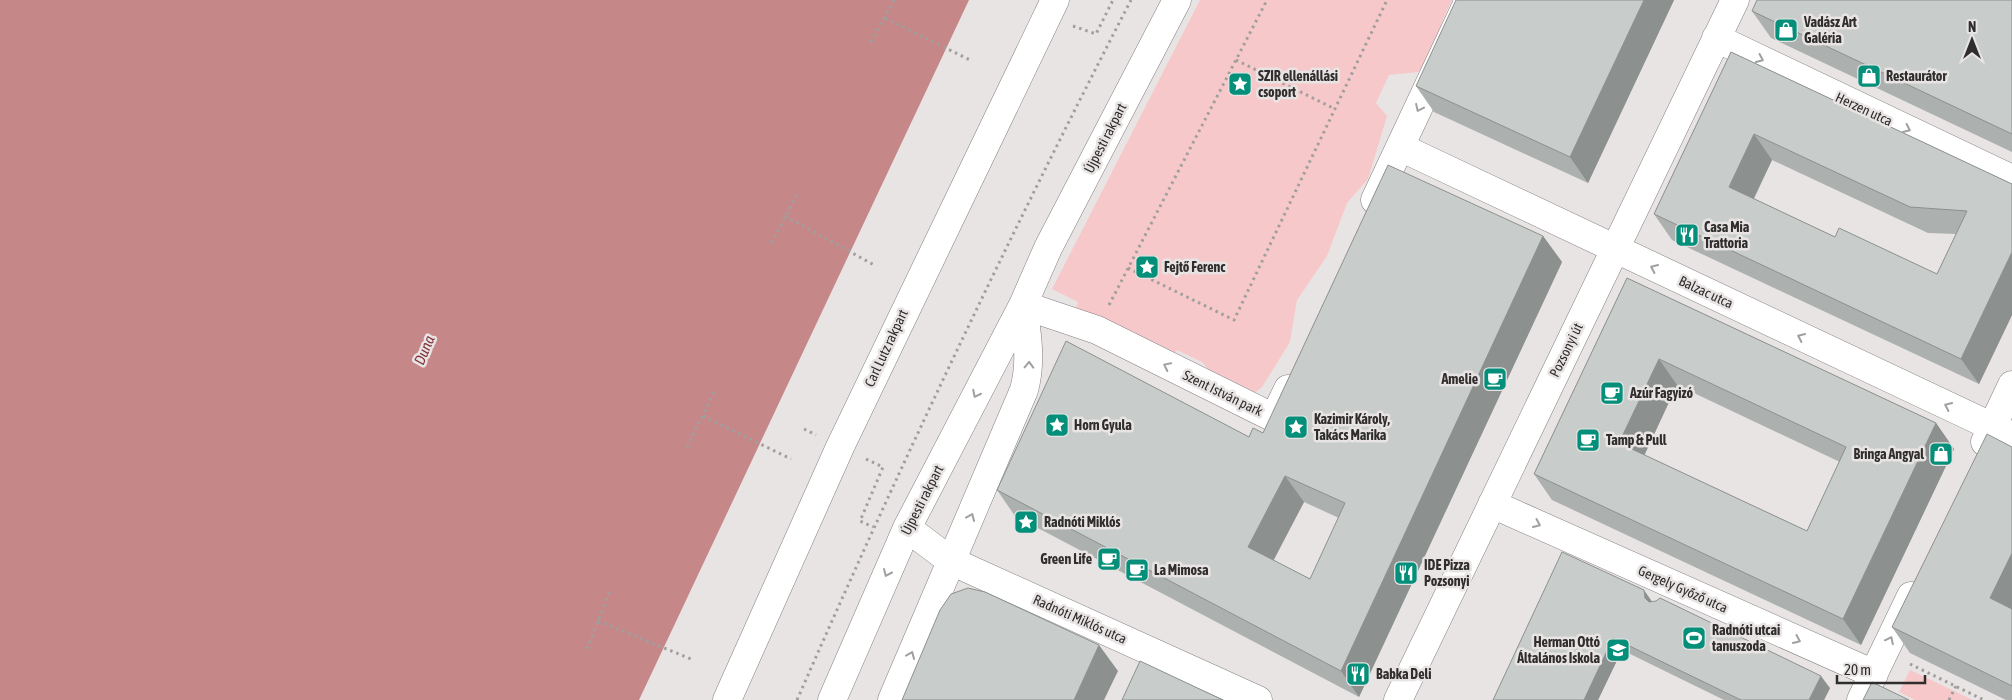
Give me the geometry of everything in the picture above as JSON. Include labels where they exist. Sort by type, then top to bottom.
[{"type":"street","name":"Carl Lutz rakpart","points":[[727,700],[840,446],[1055,0]]},
{"type":"street","name":"Újpesti rakpart","points":[[832,700],[907,528],[1023,304],[1048,248],[1177,0]]},
{"type":"street","points":[[1364,224],[1469,0]]},
{"type":"street","name":"Pozsonyi út","points":[[1398,700],[1735,0]]},
{"type":"street","name":"Herzen utca","points":[[1716,38],[2012,179]]},
{"type":"street","name":"Balzac utca","points":[[1400,148],[2002,431]]},
{"type":"street","name":"Újpesti rakpart","points":[[892,700],[1020,399],[1029,372],[1023,304]]},
{"type":"street","name":"Szent István park","points":[[1023,304],[1097,330],[1274,418],[1298,365]]},
{"type":"street","points":[[1972,468],[2002,431],[2012,385]]},
{"type":"street","name":"Gergely Győző utca","points":[[1492,504],[1879,663]]},
{"type":"street","name":"Radnóti Miklós utca","points":[[907,528],[950,561],[1258,700]]},
{"type":"street","points":[[1861,700],[1922,573]]},
{"type":"path","points":[[871,42],[894,0]]},
{"type":"path","points":[[1096,34],[1113,0]]},
{"type":"path","points":[[797,700],[873,527],[984,293],[1131,0]]},
{"type":"path","points":[[1097,330],[1267,0]]},
{"type":"path","points":[[1128,268],[1234,320],[1387,0]]},
{"type":"path","points":[[884,18],[972,61]]},
{"type":"path","points":[[1236,60],[1335,109]]},
{"type":"path","points":[[771,244],[798,193]]},
{"type":"path","points":[[785,216],[876,266]]},
{"type":"path","points":[[687,447],[715,390]]},
{"type":"path","points":[[703,416],[791,459]]},
{"type":"path","points":[[873,527],[860,521],[883,467]]},
{"type":"path","points":[[587,649],[610,590]]},
{"type":"path","points":[[598,621],[692,659]]},
{"type":"path","points":[[1879,663],[1956,686],[1984,700]]},
{"type":"path","points":[[1949,700],[1956,686]]},
{"type":"shaded area","points":[[1200,0],[1452,0],[1442,22],[1431,57],[1418,72],[1389,75],[1376,103],[1387,116],[1368,179],[1347,203],[1327,256],[1297,300],[1290,342],[1262,387],[1252,395],[1218,381],[1202,362],[1177,350],[1172,358],[1123,336],[1076,307],[1078,302],[1052,289]]},
{"type":"shaded area","points":[[1910,670],[1973,700],[1915,700],[1899,692]]},
{"type":"water","name":"Duna","points":[[0,0],[969,0],[639,700],[0,700]]},
{"type":"building","points":[[1456,0],[1644,0],[1570,157],[1416,86]]},
{"type":"building","points":[[1757,0],[2012,0],[2012,134],[1752,11]]},
{"type":"building","points":[[1731,52],[2012,184],[2012,252],[1961,359],[1654,214]],"holes":[[[1754,134],[1910,207],[1967,211],[1937,274],[1839,228],[1835,237],[1729,187]]]},
{"type":"building","points":[[1388,165],[1543,236],[1341,671],[997,490],[1066,341],[1249,437],[1253,428],[1263,433]],"holes":[[[1285,476],[1345,503],[1310,579],[1248,547]]]},
{"type":"building","points":[[1627,278],[1936,423],[1843,619],[1534,474]],"holes":[[[1659,359],[1846,447],[1807,531],[1619,443]]]},
{"type":"building","points":[[1987,434],[2012,447],[2012,553],[1990,598],[2012,609],[2012,686],[1892,627]]},
{"type":"building","name":"Herman Ottó Általános Iskola","points":[[1562,552],[1644,590],[1645,598],[1649,602],[1660,598],[1821,676],[1809,700],[1741,700],[1613,638],[1584,700],[1493,700]]},
{"type":"building","points":[[968,588],[985,592],[1099,645],[1074,700],[902,700],[940,610],[951,594]]},
{"type":"building","points":[[1140,661],[1223,700],[1122,700]]},
{"type":"building","points":[[1872,682],[1909,700],[1863,700]]},
{"type":"place","name":"Vadász Art Galéria","points":[[1786,30]]},
{"type":"place","name":"Restaurátor","points":[[1869,76]]},
{"type":"place","name":"SZIR ellenállási csoport","points":[[1240,84]]},
{"type":"place","name":"Casa Mia Trattoria","points":[[1687,235]]},
{"type":"place","name":"Fejtő Ferenc","points":[[1147,267]]},
{"type":"place","name":"Amelie","points":[[1495,379]]},
{"type":"place","name":"Azúr Fagyizó","points":[[1612,393]]},
{"type":"place","name":"Horn Gyula","points":[[1057,425]]},
{"type":"place","name":"Kazimir Károly, Takács Marika","points":[[1296,427]]},
{"type":"place","name":"Tamp & Pull","points":[[1588,440]]},
{"type":"place","name":"Bringa Angyal","points":[[1941,454]]},
{"type":"place","name":"Radnóti Miklós","points":[[1026,522]]},
{"type":"place","name":"Green Life","points":[[1109,559]]},
{"type":"place","name":"La Mimosa","points":[[1137,570]]},
{"type":"place","name":"IDE Pizza Pozsonyi","points":[[1406,573]]},
{"type":"place","name":"Radnóti utcai tanuszoda","points":[[1694,638]]},
{"type":"place","name":"Herman Ottó Általános Iskola","points":[[1618,650]]},
{"type":"place","name":"Babka Deli","points":[[1358,674]]}]
